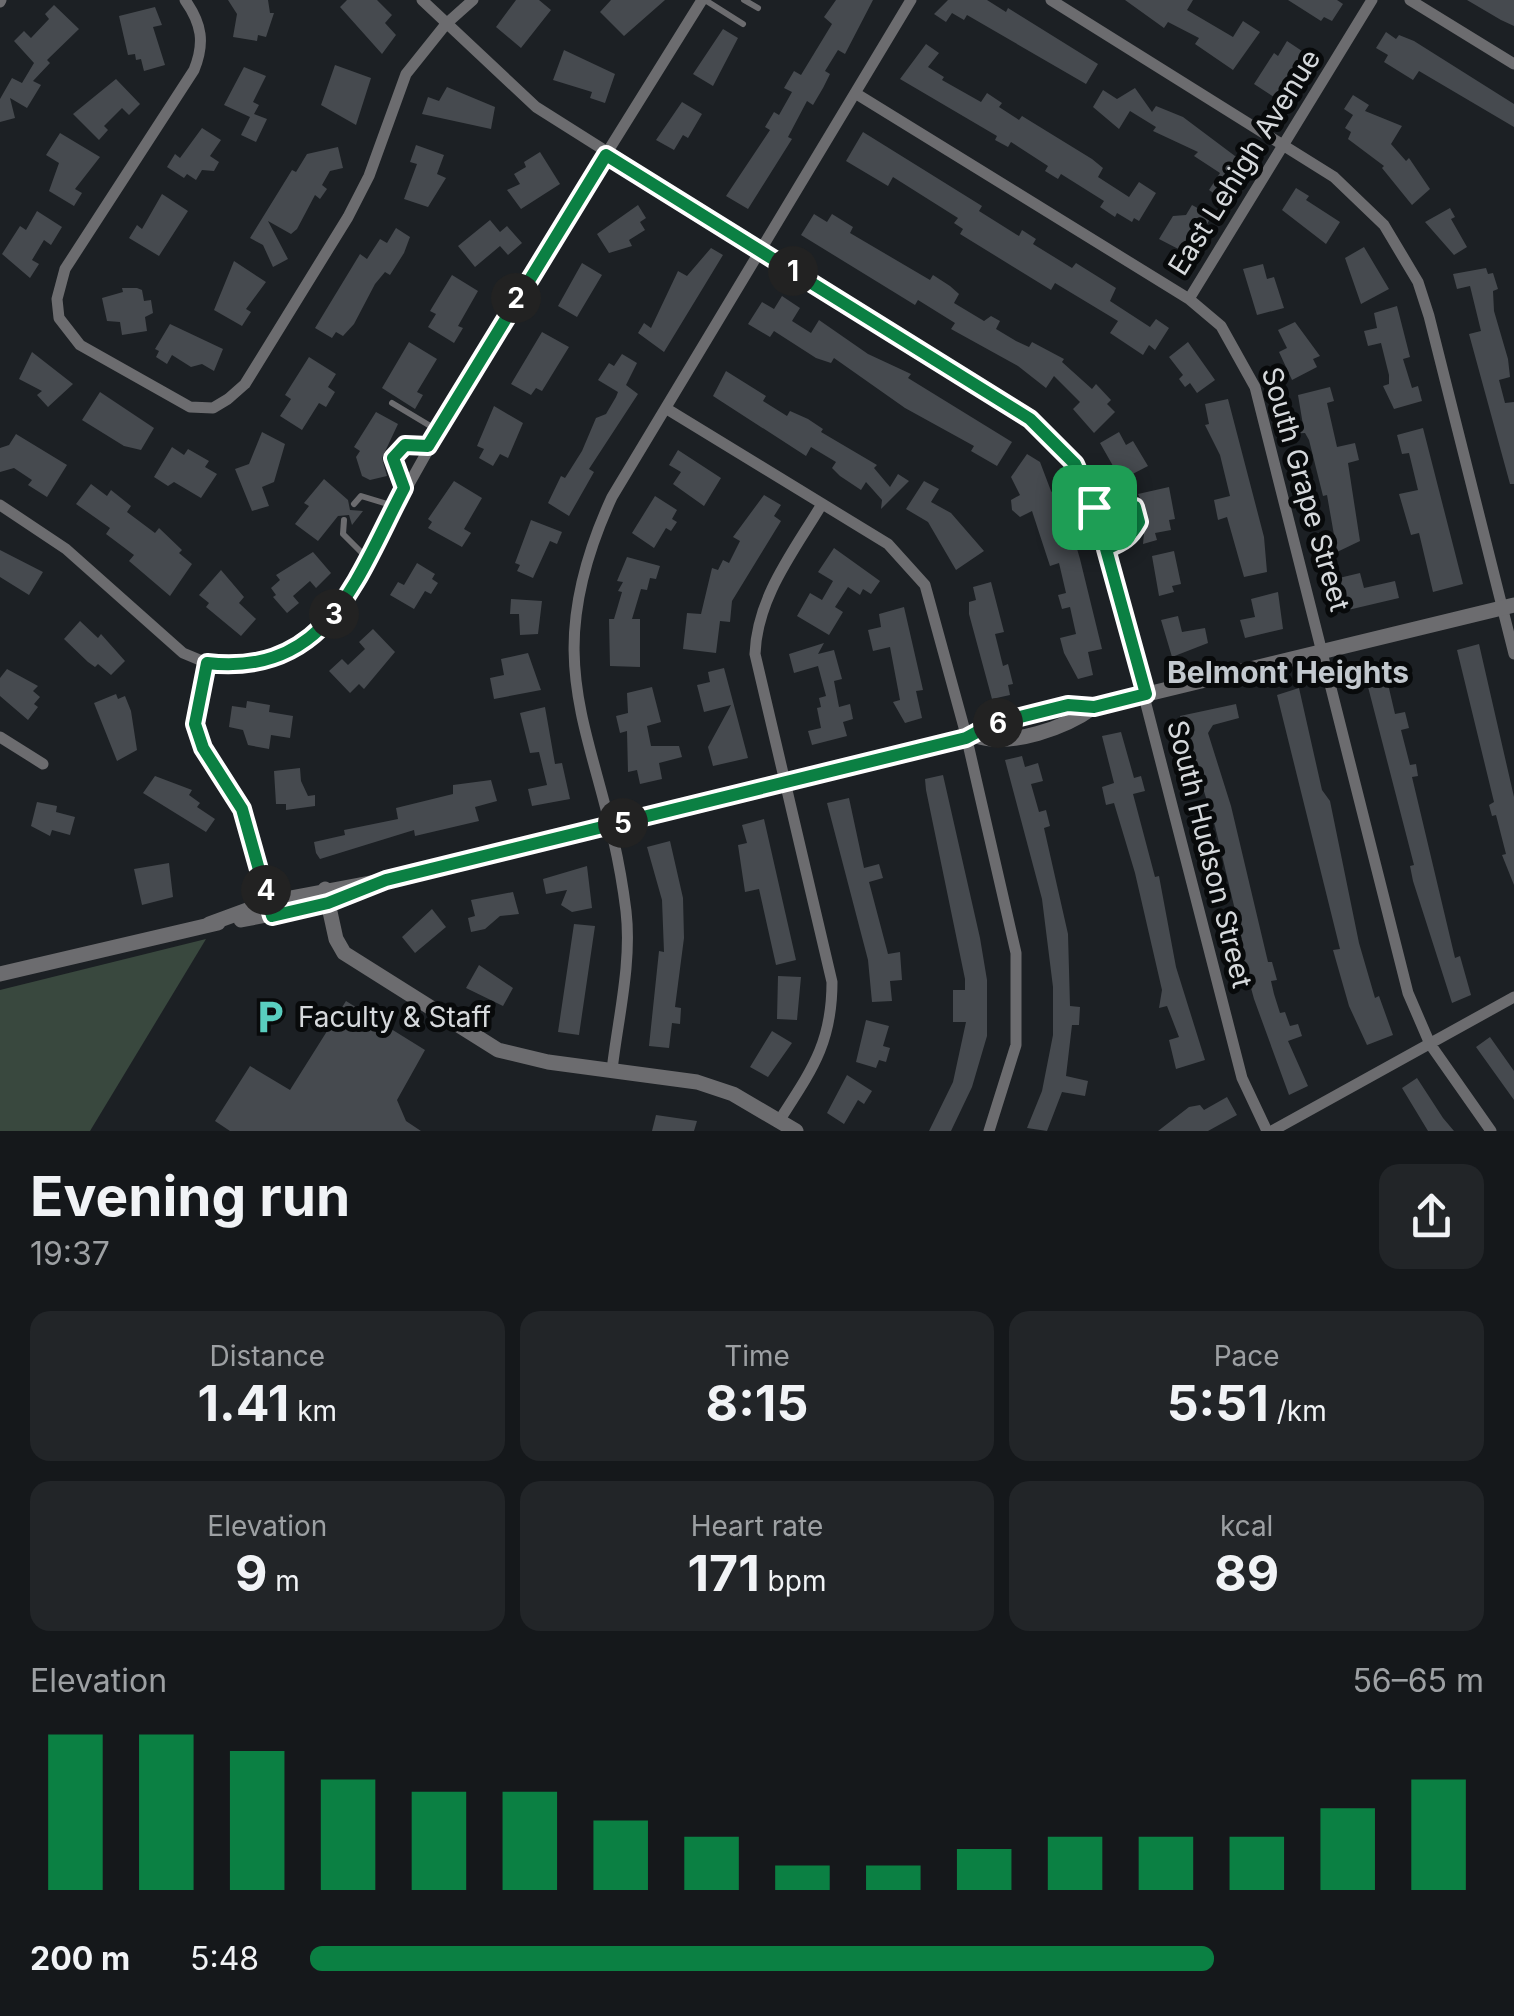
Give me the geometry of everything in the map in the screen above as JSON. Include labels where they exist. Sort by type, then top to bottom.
[{"type":"street","points":[[185,0],[201,33],[194,70],[66,269],[57,299],[59,318],[80,346],[190,407],[213,408],[245,384],[348,217],[369,176],[406,74],[446,24],[473,0]]},
{"type":"street","name":"South Hudson Street","points":[[422,0],[536,107],[606,155],[1030,419],[1075,464],[1094,507],[1146,694],[1242,1078],[1270,1131]]},
{"type":"street","points":[[0,505],[66,548],[174,648],[207,663],[255,664],[303,645],[336,612],[437,430],[703,0]]},
{"type":"street","points":[[612,1070],[628,938],[609,826],[575,695],[572,622],[595,534],[612,497],[911,0]]},
{"type":"street","points":[[1050,0],[1286,143],[1362,200],[1384,225],[1418,282],[1508,606],[1514,654]]},
{"type":"street","name":"East Lehigh Avenue","points":[[1189,299],[1372,0]]},
{"type":"street","points":[[1410,0],[1514,64]]},
{"type":"street","name":"South Grape Street","points":[[856,93],[1189,299],[1221,326],[1248,368],[1324,651],[1400,963],[1430,1044],[1491,1131]]},
{"type":"street","points":[[667,409],[888,544],[925,585],[971,737],[1014,940],[1018,984],[1016,1045],[989,1131]]},
{"type":"street","points":[[779,1121],[821,1056],[832,1004],[832,982],[755,654],[756,636],[773,586],[822,504]]},
{"type":"street","points":[[0,974],[971,737],[992,724],[1068,705],[1094,707],[1508,606]]},
{"type":"street","points":[[207,663],[195,724],[203,748],[242,809],[270,909]]},
{"type":"street","points":[[0,737],[44,764]]},
{"type":"street","points":[[327,896],[336,939],[344,953],[470,1035],[526,1058],[718,1088],[796,1131]]},
{"type":"street","points":[[1270,1131],[1514,997]]},
{"type":"lane","points":[[703,0],[744,24]]},
{"type":"lane","points":[[744,0],[758,8]]},
{"type":"lane","points":[[392,402],[437,430]]},
{"type":"lane","points":[[404,488],[393,458],[405,445],[428,446]]},
{"type":"lane","points":[[354,504],[361,496],[394,506]]},
{"type":"lane","points":[[1094,507],[1129,505],[1138,512],[1139,522],[1127,540],[1106,549]]},
{"type":"lane","points":[[344,520],[343,534],[366,558]]},
{"type":"green space","points":[[206,939],[90,1131],[0,1131],[0,990]]},
{"type":"building","points":[[228,0],[268,0],[270,13],[274,13],[266,37],[258,35],[257,41],[233,37],[237,14]]},
{"type":"building","points":[[347,0],[377,0],[392,15],[385,23],[396,35],[382,54],[340,7]]},
{"type":"building","points":[[516,0],[539,0],[551,10],[521,48],[496,27]]},
{"type":"building","points":[[611,0],[665,0],[624,36],[600,12]]},
{"type":"building","points":[[836,0],[873,0],[845,54],[838,50],[825,71],[830,74],[813,105],[807,101],[788,137],[792,139],[748,209],[726,196],[770,130],[765,127],[774,112],[779,115],[792,92],[784,88],[794,71],[801,75],[832,24],[824,17]]},
{"type":"building","points":[[948,0],[987,0],[1006,12],[1008,8],[1098,64],[1086,84],[967,15],[964,20],[952,13],[946,22],[934,14]]},
{"type":"building","points":[[1125,0],[1193,0],[1187,10],[1233,37],[1243,21],[1260,32],[1233,70],[1195,44],[1199,38],[1168,22],[1164,28]]},
{"type":"building","points":[[1288,0],[1337,0],[1343,4],[1332,21],[1324,17],[1321,21]]},
{"type":"building","points":[[1467,0],[1514,0],[1514,26],[1501,20]]},
{"type":"building","points":[[54,5],[79,29],[47,60],[50,63],[33,81],[41,85],[27,108],[10,98],[15,118],[0,122],[0,99],[12,78],[22,83],[34,63],[14,41],[24,31],[31,38],[49,19],[45,14]]},
{"type":"building","points":[[155,7],[162,25],[153,27],[165,65],[144,71],[141,59],[136,60],[135,54],[128,55],[119,16]]},
{"type":"building","points":[[723,29],[738,38],[713,86],[693,74]]},
{"type":"building","points":[[1386,32],[1396,39],[1399,35],[1414,41],[1514,104],[1514,127],[1419,71],[1413,80],[1384,62],[1388,55],[1376,48]]},
{"type":"building","points":[[1287,41],[1305,53],[1274,97],[1254,84],[1274,53],[1278,56]]},
{"type":"building","points":[[926,44],[939,53],[928,67],[944,77],[942,80],[981,102],[987,93],[1019,120],[1022,116],[1092,159],[1103,168],[1098,177],[1129,197],[1139,182],[1156,193],[1139,221],[1134,218],[1132,222],[1117,213],[1115,217],[1100,207],[1104,201],[1061,174],[1058,179],[1045,171],[1048,166],[1011,142],[1008,147],[995,140],[997,136],[900,79]]},
{"type":"building","points":[[564,50],[615,74],[605,103],[590,98],[592,92],[553,80]]},
{"type":"building","points":[[335,65],[371,78],[356,125],[321,105]]},
{"type":"building","points":[[244,67],[266,76],[253,102],[259,105],[254,114],[267,119],[256,142],[241,135],[250,117],[224,105]]},
{"type":"building","points":[[116,79],[140,104],[129,115],[122,108],[104,126],[108,130],[99,140],[73,114]]},
{"type":"building","points":[[447,87],[495,107],[491,129],[422,114],[428,97],[439,101]]},
{"type":"building","points":[[1135,88],[1152,112],[1156,106],[1183,117],[1239,159],[1234,167],[1240,170],[1222,199],[1209,190],[1220,173],[1194,156],[1198,152],[1153,131],[1156,127],[1130,111],[1119,129],[1093,107],[1103,90],[1117,99]]},
{"type":"building","points":[[1353,95],[1369,105],[1365,111],[1402,126],[1391,144],[1406,161],[1409,158],[1430,189],[1412,205],[1384,166],[1348,139],[1351,132],[1345,128],[1353,115],[1344,109]]},
{"type":"building","points":[[682,102],[702,114],[688,138],[683,135],[674,150],[656,140]]},
{"type":"building","points":[[202,128],[221,140],[210,156],[219,162],[214,171],[202,170],[196,180],[187,174],[184,178],[167,167],[175,154],[180,158]]},
{"type":"building","points":[[863,132],[982,206],[979,211],[1019,236],[1022,230],[1036,239],[1033,244],[1072,268],[1076,263],[1116,288],[1110,301],[1150,327],[1156,319],[1169,328],[1155,350],[1149,345],[1143,355],[1110,333],[1118,321],[1055,283],[1051,290],[960,234],[963,229],[954,223],[958,218],[893,177],[888,186],[846,161]]},
{"type":"building","points":[[60,133],[100,157],[75,189],[82,193],[74,206],[49,191],[59,163],[46,155]]},
{"type":"building","points":[[416,145],[444,155],[437,174],[446,178],[428,207],[404,199],[417,164],[410,162]]},
{"type":"building","points":[[338,147],[343,168],[330,171],[322,185],[327,189],[320,199],[315,195],[297,229],[291,234],[268,221],[288,259],[273,267],[263,245],[250,238],[292,170],[296,172],[307,154]]},
{"type":"building","points":[[540,152],[560,184],[521,209],[507,190],[520,184],[514,174]]},
{"type":"building","points":[[1296,188],[1309,196],[1306,200],[1340,222],[1326,244],[1282,210]]},
{"type":"building","points":[[162,194],[188,211],[159,256],[129,238],[137,225],[142,229]]},
{"type":"building","points":[[638,205],[646,218],[640,222],[645,230],[629,240],[632,246],[609,253],[597,234]]},
{"type":"building","points":[[1192,205],[1212,216],[1188,254],[1159,239],[1173,216],[1186,215]]},
{"type":"building","points":[[1450,208],[1455,217],[1451,219],[1467,247],[1454,255],[1425,222]]},
{"type":"building","points":[[37,211],[62,227],[51,245],[44,240],[32,260],[39,264],[30,278],[2,254],[20,226],[26,230]]},
{"type":"building","points":[[814,214],[827,222],[832,214],[853,227],[850,233],[930,280],[933,275],[950,286],[959,294],[954,303],[984,321],[991,316],[1000,321],[996,329],[1016,341],[1029,347],[1032,342],[1064,359],[1062,362],[1092,389],[1096,384],[1111,400],[1107,404],[1115,412],[1094,433],[1073,409],[1080,402],[1054,376],[1046,388],[1018,366],[951,329],[955,323],[918,300],[915,305],[801,235]]},
{"type":"building","points":[[490,220],[500,232],[507,226],[522,243],[508,255],[500,246],[475,267],[458,246]]},
{"type":"building","points":[[396,228],[410,237],[404,253],[390,275],[385,272],[375,284],[354,324],[343,336],[336,332],[332,338],[315,328],[360,254],[367,259],[380,239],[387,243]]},
{"type":"building","points":[[1364,247],[1389,289],[1361,304],[1345,258]]},
{"type":"building","points":[[711,248],[723,255],[664,352],[638,333],[644,323],[651,328],[678,271],[687,276]]},
{"type":"building","points":[[234,261],[266,282],[246,309],[251,312],[242,326],[214,310]]},
{"type":"building","points":[[582,263],[602,275],[577,317],[558,306]]},
{"type":"building","points":[[1263,264],[1267,279],[1274,277],[1284,308],[1257,315],[1243,269]]},
{"type":"building","points":[[1486,268],[1488,274],[1493,273],[1498,289],[1493,291],[1494,311],[1508,359],[1510,377],[1499,380],[1505,403],[1514,402],[1514,484],[1510,484],[1469,334],[1481,331],[1470,286],[1457,289],[1453,274]]},
{"type":"building","points":[[452,275],[478,291],[458,326],[463,328],[454,343],[428,327],[436,314],[430,311]]},
{"type":"building","points":[[122,288],[142,290],[144,301],[151,300],[153,313],[145,317],[147,331],[122,335],[120,322],[107,321],[102,298],[123,292]]},
{"type":"building","points":[[782,296],[800,308],[792,321],[811,333],[819,320],[868,354],[911,374],[908,378],[1012,442],[997,466],[971,451],[974,446],[905,408],[834,358],[831,363],[816,358],[774,331],[770,337],[748,324],[762,302],[774,309]]},
{"type":"building","points":[[1397,306],[1410,357],[1403,359],[1412,388],[1418,386],[1422,401],[1394,409],[1383,386],[1389,384],[1389,375],[1381,343],[1368,346],[1364,331],[1377,328],[1374,313]]},
{"type":"building","points":[[1295,322],[1320,356],[1313,359],[1317,367],[1292,380],[1279,352],[1287,348],[1278,330]]},
{"type":"building","points":[[170,324],[223,349],[214,371],[202,364],[191,367],[172,355],[167,364],[156,357],[159,351],[155,349]]},
{"type":"building","points":[[542,332],[569,347],[542,391],[536,388],[531,395],[511,384]]},
{"type":"building","points":[[409,342],[437,359],[417,392],[423,395],[415,409],[382,388]]},
{"type":"building","points":[[1188,342],[1215,380],[1197,393],[1190,383],[1185,387],[1179,379],[1183,375],[1169,357]]},
{"type":"building","points":[[32,352],[73,384],[48,407],[37,395],[42,391],[19,379]]},
{"type":"building","points":[[622,354],[637,363],[626,385],[638,394],[589,469],[594,472],[569,516],[548,503],[561,476],[565,478],[582,451],[596,418],[606,414],[616,397],[618,392],[598,380],[609,363],[614,366]]},
{"type":"building","points":[[309,357],[336,374],[328,387],[335,392],[326,407],[319,403],[302,430],[280,416],[291,399],[285,395]]},
{"type":"building","points":[[726,371],[766,396],[763,401],[787,416],[790,411],[808,419],[823,429],[821,432],[877,465],[874,468],[890,487],[898,474],[909,481],[881,509],[882,500],[866,482],[861,490],[832,468],[836,462],[811,447],[806,456],[713,396]]},
{"type":"building","points":[[1330,387],[1334,401],[1327,403],[1337,447],[1355,443],[1359,460],[1348,463],[1360,541],[1337,552],[1327,495],[1323,496],[1309,440],[1305,433],[1285,434],[1303,425],[1298,395]]},
{"type":"building","points":[[100,392],[154,428],[141,450],[124,446],[82,420]]},
{"type":"building","points":[[1228,399],[1264,537],[1267,572],[1244,577],[1227,517],[1218,520],[1214,500],[1230,496],[1220,455],[1205,425],[1209,424],[1205,404]]},
{"type":"building","points":[[494,406],[523,423],[508,458],[500,454],[493,466],[479,458],[484,449],[477,446]]},
{"type":"building","points":[[376,412],[398,424],[382,458],[387,476],[370,480],[362,476],[356,457],[360,451],[354,447]]},
{"type":"building","points":[[1423,428],[1463,584],[1433,592],[1419,533],[1411,535],[1399,494],[1418,490],[1409,453],[1402,454],[1397,435]]},
{"type":"building","points":[[262,432],[285,444],[274,482],[262,487],[269,506],[252,511],[235,469],[249,464]]},
{"type":"building","points":[[1119,432],[1126,445],[1133,441],[1148,466],[1121,480],[1100,443]]},
{"type":"building","points":[[16,434],[67,465],[47,497],[28,485],[32,480],[14,468],[0,472],[0,448],[9,445]]},
{"type":"building","points":[[172,447],[184,455],[188,449],[209,461],[205,467],[217,474],[201,498],[174,482],[168,486],[154,477]]},
{"type":"building","points":[[678,450],[721,478],[704,506],[673,484],[681,472],[669,465]]},
{"type":"building","points":[[1027,454],[1040,462],[1051,491],[1066,511],[1102,649],[1088,652],[1093,675],[1078,679],[1060,638],[1076,634],[1070,607],[1062,609],[1058,595],[1066,593],[1059,563],[1050,566],[1032,511],[1020,517],[1012,510],[1011,500],[1020,495],[1011,477]]},
{"type":"building","points":[[324,479],[348,500],[350,510],[363,511],[352,525],[349,515],[338,516],[318,541],[295,524],[309,506],[304,503]]},
{"type":"building","points":[[454,481],[482,498],[464,529],[471,533],[462,547],[428,528],[432,522],[428,519]]},
{"type":"building","points":[[924,481],[939,489],[931,502],[951,513],[984,551],[956,570],[928,522],[906,509]]},
{"type":"building","points":[[91,484],[107,496],[111,490],[131,506],[127,512],[155,533],[159,528],[192,564],[170,596],[129,561],[134,555],[106,534],[110,528],[76,504]]},
{"type":"building","points":[[1169,487],[1175,519],[1169,520],[1171,530],[1155,533],[1157,540],[1143,544],[1146,512],[1138,494]]},
{"type":"building","points":[[764,495],[781,505],[774,516],[781,521],[732,601],[730,622],[720,621],[716,653],[683,649],[687,613],[701,614],[712,568],[718,570],[723,560],[729,563],[740,541],[733,537]]},
{"type":"building","points":[[655,496],[677,510],[672,519],[677,522],[671,531],[666,528],[654,548],[632,533]]},
{"type":"building","points":[[531,520],[562,532],[557,544],[550,541],[533,578],[517,571],[520,565],[515,563]]},
{"type":"building","points":[[834,548],[880,581],[871,594],[863,589],[860,595],[848,587],[835,607],[843,612],[829,635],[797,616],[810,593],[822,600],[833,581],[818,572]]},
{"type":"building","points":[[0,550],[43,572],[29,595],[0,577]]},
{"type":"building","points":[[1174,551],[1181,584],[1172,586],[1174,592],[1159,596],[1152,556]]},
{"type":"building","points":[[313,552],[331,573],[316,588],[310,581],[293,596],[299,603],[287,613],[273,597],[276,595],[271,588],[280,580],[276,575]]},
{"type":"building","points":[[627,557],[660,566],[656,579],[650,578],[647,590],[641,589],[632,619],[640,619],[640,667],[610,666],[609,619],[614,619],[622,592],[618,591],[623,582],[617,581]]},
{"type":"building","points":[[417,563],[435,574],[432,579],[438,583],[431,594],[425,591],[414,609],[390,595],[398,582],[404,585]]},
{"type":"building","points":[[221,570],[244,597],[239,603],[256,619],[241,636],[206,607],[209,603],[199,595]]},
{"type":"building","points":[[1360,573],[1364,588],[1395,581],[1399,598],[1348,610],[1339,578]]},
{"type":"building","points":[[991,582],[1004,632],[995,634],[1003,666],[1008,664],[1013,684],[1008,685],[1010,695],[992,699],[969,614],[969,602],[976,600],[973,587]]},
{"type":"building","points":[[1278,592],[1283,629],[1245,638],[1240,620],[1255,617],[1251,599]]},
{"type":"building","points":[[511,599],[542,601],[538,634],[520,635],[519,614],[510,614]]},
{"type":"building","points":[[904,607],[923,690],[916,691],[922,718],[905,723],[893,702],[900,700],[890,647],[873,651],[868,630],[881,627],[879,614]]},
{"type":"building","points":[[1178,616],[1182,632],[1205,628],[1208,643],[1172,657],[1161,620]]},
{"type":"building","points":[[80,621],[98,638],[101,634],[125,661],[111,675],[98,664],[95,667],[88,662],[64,639]]},
{"type":"building","points":[[373,629],[395,652],[364,689],[359,684],[350,693],[329,671],[342,659],[348,665],[365,649],[359,642]]},
{"type":"building","points":[[824,643],[818,654],[834,650],[842,679],[834,681],[839,707],[850,704],[853,719],[843,722],[847,736],[812,745],[808,731],[821,728],[817,708],[821,707],[819,698],[826,696],[818,666],[794,673],[789,654]]},
{"type":"building","points":[[1479,644],[1514,797],[1514,885],[1502,855],[1506,854],[1496,815],[1492,816],[1489,805],[1494,802],[1457,650]]},
{"type":"building","points":[[528,653],[541,690],[494,699],[490,678],[504,675],[501,659]]},
{"type":"building","points":[[1384,667],[1395,714],[1405,712],[1409,728],[1401,730],[1410,765],[1416,764],[1418,776],[1412,777],[1455,958],[1460,956],[1471,995],[1452,1003],[1413,881],[1410,866],[1414,865],[1367,683],[1366,671]]},
{"type":"building","points":[[724,668],[748,758],[713,766],[708,747],[731,705],[704,712],[697,685],[710,682],[708,672]]},
{"type":"building","points":[[7,669],[38,686],[33,691],[40,697],[34,704],[38,707],[28,720],[0,696],[0,678]]},
{"type":"building","points":[[652,687],[661,722],[647,726],[651,746],[679,746],[682,757],[659,763],[662,779],[640,784],[637,770],[628,772],[627,731],[620,733],[616,716],[628,713],[627,693]]},
{"type":"building","points":[[1299,688],[1322,790],[1330,801],[1359,943],[1375,998],[1379,996],[1393,1035],[1367,1045],[1349,1006],[1333,950],[1340,949],[1277,695]]},
{"type":"building","points":[[116,694],[118,699],[125,696],[131,711],[137,750],[117,761],[94,703]]},
{"type":"building","points":[[247,701],[270,705],[269,712],[293,716],[290,738],[271,735],[269,749],[248,745],[243,730],[229,727],[232,706],[246,708]]},
{"type":"building","points":[[1236,704],[1239,718],[1213,725],[1208,733],[1231,806],[1268,962],[1272,962],[1277,980],[1271,981],[1274,994],[1280,1013],[1285,1012],[1290,1026],[1298,1024],[1302,1036],[1288,1041],[1308,1086],[1289,1095],[1254,999],[1230,911],[1235,910],[1215,826],[1180,716]]},
{"type":"building","points":[[545,707],[555,764],[562,763],[570,799],[532,806],[528,789],[547,785],[539,752],[530,753],[520,713]]},
{"type":"building","points":[[1121,732],[1134,778],[1141,776],[1145,791],[1133,794],[1155,877],[1159,876],[1176,967],[1205,1060],[1176,1069],[1169,1040],[1179,1037],[1167,1006],[1159,1008],[1162,990],[1135,873],[1114,803],[1106,805],[1102,787],[1114,783],[1102,736]]},
{"type":"building","points":[[1022,756],[1025,767],[1038,763],[1043,781],[1031,784],[1039,812],[1046,810],[1050,826],[1044,828],[1068,934],[1070,1006],[1080,1007],[1079,1025],[1072,1025],[1066,1076],[1088,1081],[1085,1096],[1062,1092],[1047,1131],[1027,1128],[1042,1091],[1053,1035],[1053,987],[1042,899],[1005,760]]},
{"type":"building","points":[[300,768],[308,796],[315,795],[315,806],[286,810],[286,804],[276,804],[274,771]]},
{"type":"building","points":[[943,775],[980,938],[987,980],[987,1036],[972,1087],[951,1131],[929,1131],[953,1082],[966,1022],[953,1022],[953,990],[965,990],[965,979],[926,790],[925,779]]},
{"type":"building","points":[[155,776],[192,790],[189,795],[200,803],[197,807],[215,819],[206,832],[143,793]]},
{"type":"building","points":[[491,780],[497,801],[475,807],[479,821],[415,836],[414,830],[320,859],[316,853],[314,842],[345,835],[344,830],[398,819],[396,808],[453,794],[453,785]]},
{"type":"building","points":[[849,798],[864,868],[879,864],[883,878],[869,882],[888,954],[900,952],[902,980],[890,981],[892,1001],[872,1002],[868,960],[827,803]]},
{"type":"building","points":[[37,802],[57,806],[56,812],[75,817],[70,835],[52,830],[50,836],[31,826]]},
{"type":"building","points":[[764,819],[796,960],[776,965],[759,889],[745,892],[738,845],[747,843],[742,825]]},
{"type":"building","points":[[670,841],[683,898],[684,938],[675,1007],[681,1008],[680,1024],[672,1023],[669,1048],[649,1046],[659,951],[664,952],[662,900],[647,847]]},
{"type":"building","points":[[169,863],[173,897],[142,905],[134,869]]},
{"type":"building","points":[[587,866],[592,908],[572,912],[561,905],[567,890],[546,894],[543,879]]},
{"type":"building","points":[[513,892],[519,914],[500,916],[485,929],[471,932],[468,918],[475,916],[471,900]]},
{"type":"building","points":[[432,909],[446,927],[415,953],[402,937]]},
{"type":"building","points":[[574,924],[595,926],[579,1035],[558,1032]]},
{"type":"building","points":[[479,965],[513,988],[503,1006],[466,988]]},
{"type":"building","points":[[778,976],[801,977],[797,1020],[777,1019]]},
{"type":"building","points":[[346,1001],[425,1050],[397,1100],[406,1121],[421,1131],[230,1131],[215,1121],[250,1066],[290,1090]]},
{"type":"building","points":[[866,1020],[889,1026],[883,1046],[890,1048],[886,1062],[879,1060],[876,1068],[856,1062]]},
{"type":"building","points":[[772,1031],[792,1043],[768,1077],[750,1067]]},
{"type":"building","points":[[1490,1037],[1514,1071],[1514,1100],[1476,1047]]},
{"type":"building","points":[[847,1075],[872,1091],[864,1104],[858,1100],[844,1124],[827,1113]]},
{"type":"building","points":[[1417,1078],[1454,1131],[1428,1131],[1402,1088]]},
{"type":"building","points":[[1227,1097],[1237,1115],[1208,1131],[1158,1131],[1189,1107],[1200,1105],[1204,1110]]},
{"type":"building","points":[[656,1115],[697,1121],[694,1131],[652,1131]]},
{"type":"place","name":"Faculty & Staff","points":[[270,1017]]},
{"type":"district","name":"Belmont Heights","points":[[1288,672]]},
{"type":"route","points":[[606,155],[1030,419],[1075,464],[1094,507],[1129,505],[1138,512],[1139,522],[1127,540],[1106,549],[1146,694],[1094,707],[1068,705],[992,724],[976,736],[386,880],[328,903],[272,916],[242,809],[203,748],[195,724],[207,663],[230,666],[269,660],[288,654],[326,626],[404,488],[393,458],[405,445],[428,446],[606,155]]}]
